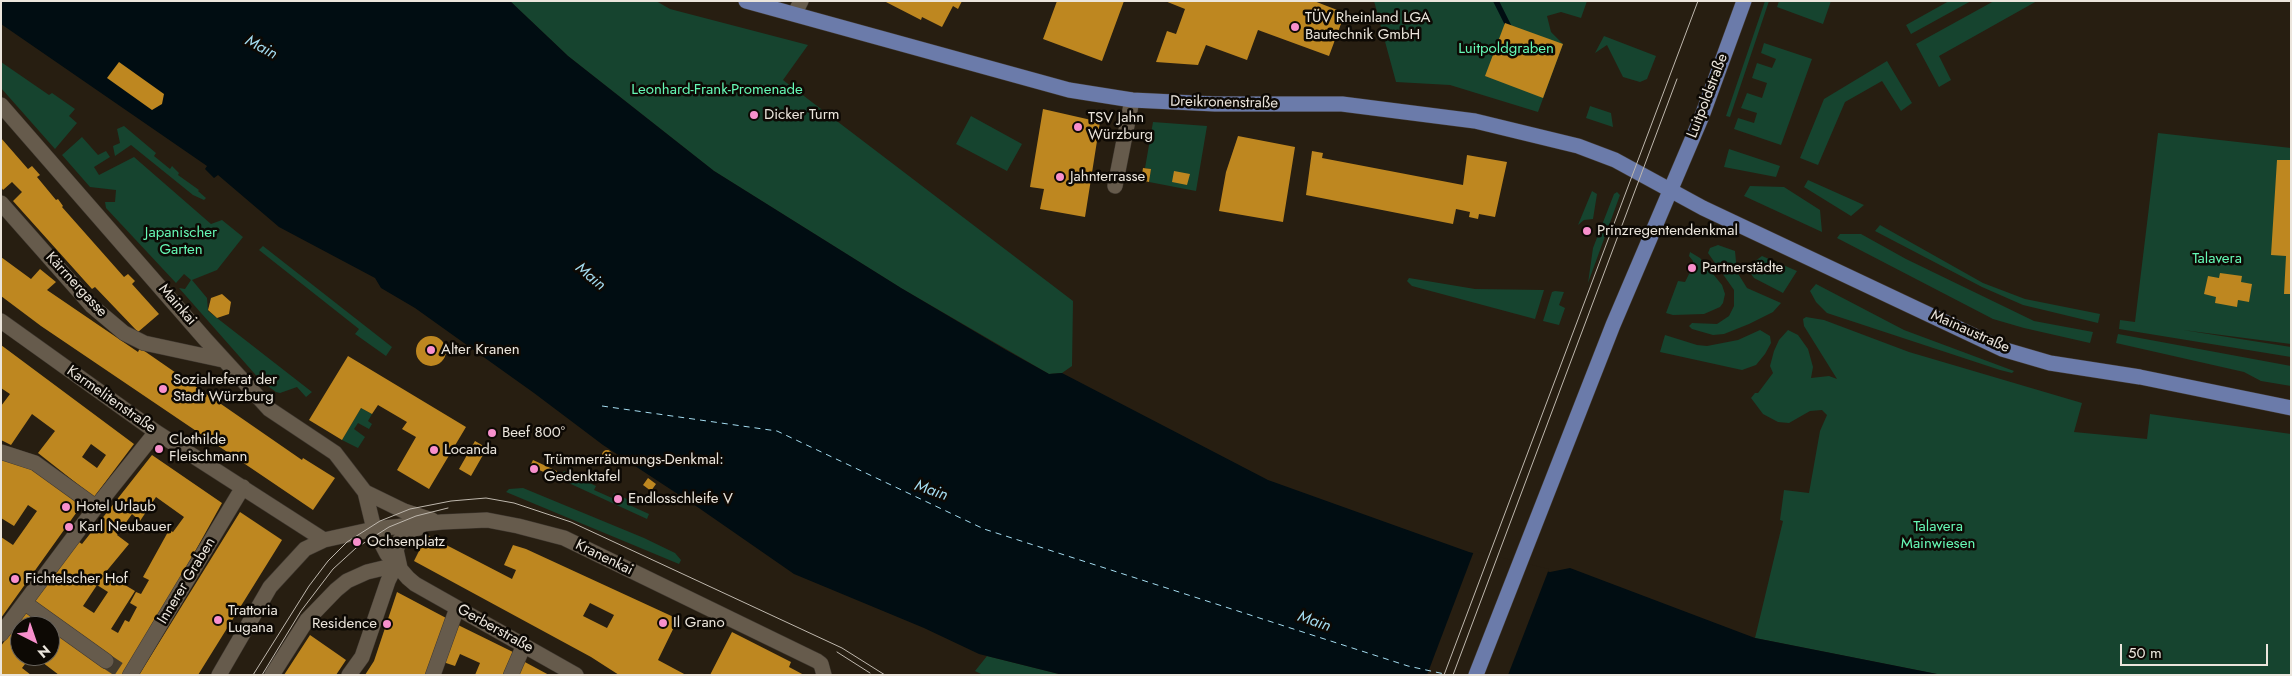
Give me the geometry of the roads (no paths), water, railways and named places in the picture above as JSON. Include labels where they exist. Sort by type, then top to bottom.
[{"type":"main road","name":"Dreikronenstraße","points":[[746,1],[798,7],[1044,84],[1132,100],[1215,104],[1342,104],[1453,117],[1578,146],[1616,160],[1671,190]]},
{"type":"main road","name":"Luitpoldstraße","points":[[1476,675],[1613,325],[1653,236],[1708,100],[1744,1]]},
{"type":"main road","name":"Mainaustraße","points":[[1671,190],[1703,208],[2002,349],[2050,363],[2140,377],[2291,408]]},
{"type":"street","points":[[1115,186],[1132,100]]},
{"type":"street","name":"Mainkai","points":[[1,105],[223,360],[269,409],[335,453],[365,492],[374,529]]},
{"type":"street","name":"Kärrnergasse","points":[[1,203],[92,306],[124,333],[144,343],[223,360]]},
{"type":"street","name":"Karmelitenstraße","points":[[1,321],[156,432],[324,540]]},
{"type":"street","points":[[1,634],[96,507],[156,432]]},
{"type":"street","points":[[1,452],[35,463],[96,507]]},
{"type":"street","name":"Innerer Graben","points":[[126,674],[243,488]]},
{"type":"street","name":"Mainkai","points":[[365,492],[404,511],[442,522]]},
{"type":"street","name":"Kranenkai","points":[[219,675],[275,581],[305,549],[324,540],[374,529],[442,522],[487,520],[564,538],[817,661],[821,664],[824,675]]},
{"type":"street","name":"Gerberstraße","points":[[415,584],[398,564],[397,546],[410,530],[442,522]]},
{"type":"street","name":"Gerberstraße","points":[[374,529],[387,554],[415,584],[576,675]]},
{"type":"street","points":[[349,675],[362,657],[388,581],[396,565]]},
{"type":"street","points":[[272,675],[307,620],[336,590],[347,581],[367,572],[396,565]]},
{"type":"street","points":[[25,603],[106,661]]},
{"type":"street","points":[[433,675],[457,608]]},
{"type":"street","points":[[511,675],[524,645]]},
{"type":"water","name":"Main","points":[[1,1],[510,1],[568,56],[714,171],[901,288],[1049,374],[1062,373],[1268,480],[1469,552],[1550,572],[1570,568],[1755,638],[1942,675],[1063,675],[979,654],[924,628],[794,574],[696,506],[603,445],[415,308],[381,288],[375,278],[279,227],[218,175],[214,178],[205,169],[207,166],[1,24]]},
{"type":"waterway","points":[[1496,1],[1511,31]]},
{"type":"tunnel","points":[[106,661],[124,673]]},
{"type":"tram line","points":[[1444,675],[1698,1]]},
{"type":"tram line","points":[[1453,675],[1677,79]]},
{"type":"tram line","points":[[253,675],[309,586],[328,561],[347,542],[380,521],[410,509],[451,501],[486,498],[514,503],[571,522],[842,648],[885,675]]},
{"type":"tram line","points":[[262,675],[301,611],[333,569],[356,548],[389,527],[416,516],[448,508]]},
{"type":"tram line","points":[[837,652],[870,673]]},
{"type":"place","name":"TÜV Rheinland LGA Bautechnik GmbH","points":[[1295,27]]},
{"type":"place","name":"Dicker Turm","points":[[754,115]]},
{"type":"place","name":"TSV Jahn Würzburg","points":[[1078,127]]},
{"type":"place","name":"Jahnterrasse","points":[[1060,177]]},
{"type":"place","name":"Prinzregentendenkmal","points":[[1587,231]]},
{"type":"place","name":"Partnerstädte","points":[[1692,268]]},
{"type":"place","name":"Alter Kranen","points":[[431,350]]},
{"type":"place","name":"Sozialreferat der Stadt Würzburg","points":[[163,389]]},
{"type":"place","name":"Beef 800°","points":[[492,433]]},
{"type":"place","name":"Clothilde Fleischmann","points":[[159,449]]},
{"type":"place","name":"Locanda","points":[[434,450]]},
{"type":"place","name":"Trümmerräumungs-Denkmal: Gedenktafel","points":[[534,469]]},
{"type":"place","name":"Endlosschleife V","points":[[618,499]]},
{"type":"place","name":"Hotel Urlaub","points":[[66,507]]},
{"type":"place","name":"Karl Neubauer","points":[[69,527]]},
{"type":"place","name":"Ochsenplatz","points":[[357,542]]},
{"type":"place","name":"Fichtelscher Hof","points":[[15,579]]},
{"type":"place","name":"Trattoria Lugana","points":[[218,620]]},
{"type":"place","name":"Il Grano","points":[[663,623]]},
{"type":"place","name":"Residence","points":[[387,624]]},
{"type":"park label","name":"Luitpoldgraben","points":[[1506,49]]},
{"type":"park label","name":"Leonhard-Frank-Promenade","points":[[717,90]]},
{"type":"park label","name":"Japanischer Garten","points":[[181,242]]},
{"type":"park label","name":"Talavera","points":[[2217,259]]},
{"type":"park label","name":"Talavera Mainwiesen","points":[[1938,536]]}]
